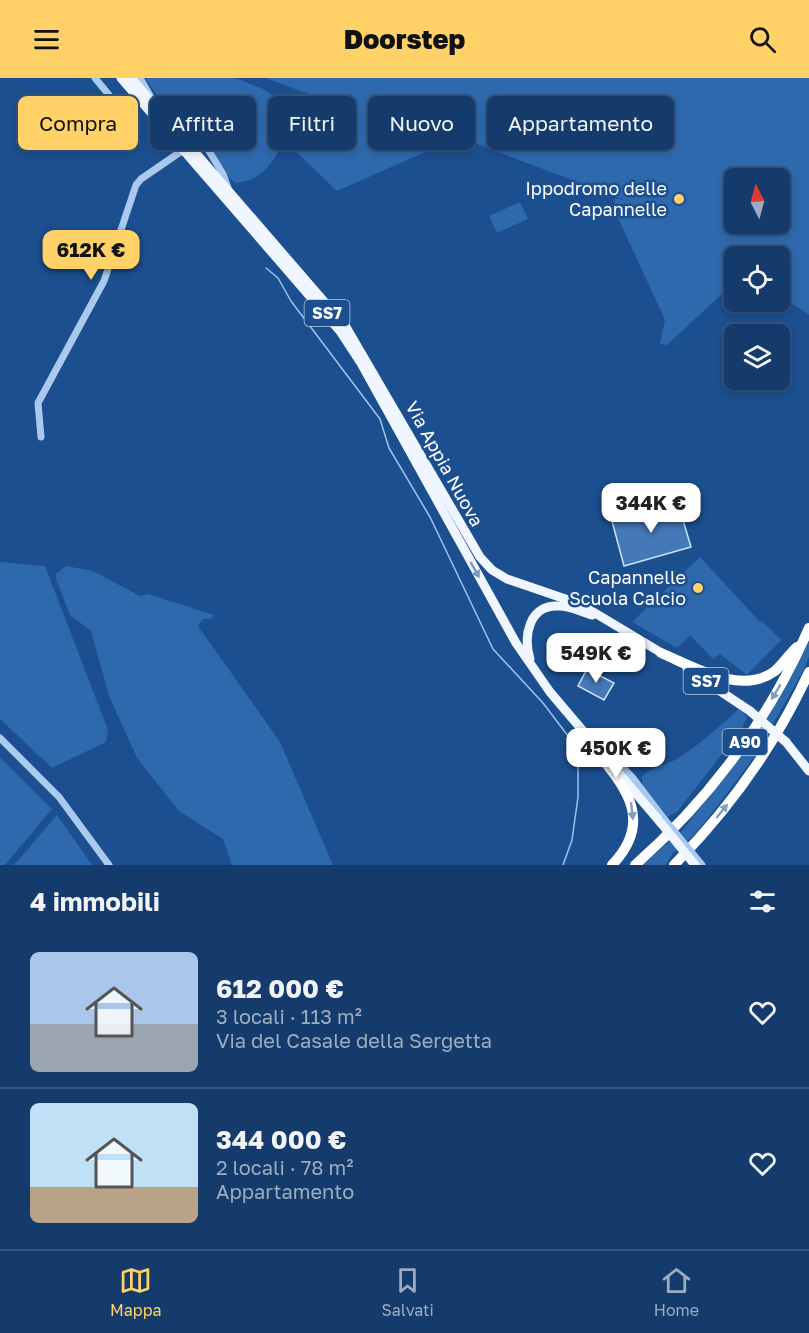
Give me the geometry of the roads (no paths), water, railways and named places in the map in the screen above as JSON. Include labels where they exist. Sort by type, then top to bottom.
[{"type":"highway","name":"A90","points":[[635,865],[691,810],[734,757],[780,686],[809,628]]},
{"type":"highway","points":[[661,653],[724,678],[750,681],[775,670],[804,640]]},
{"type":"highway","name":"A90","points":[[674,865],[706,831],[753,771],[782,725],[809,672]]},
{"type":"highway","points":[[595,743],[596,751],[628,794],[633,811],[630,839],[612,865]]},
{"type":"main road","name":"Via Appia Nuova","points":[[121,78],[150,109]]},
{"type":"main road","name":"Via Appia Nuova","points":[[131,78],[150,100]]},
{"type":"main road","name":"Via Appia Nuova","points":[[189,150],[228,188],[351,334],[480,557],[492,570],[511,581],[567,599],[597,614],[723,691],[786,742],[809,771]]},
{"type":"main road","name":"Via Appia Nuova","points":[[189,150],[347,340],[507,627],[534,670],[663,821],[695,865]]},
{"type":"main road","points":[[534,670],[526,637],[530,625],[540,612],[550,607],[560,606],[590,615],[597,614]]},
{"type":"street","points":[[95,78],[110,96]]},
{"type":"street","points":[[140,78],[150,96]]},
{"type":"street","points":[[41,437],[38,403],[100,291],[135,187],[141,179],[184,150]]},
{"type":"street","points":[[207,150],[223,174],[228,188]]},
{"type":"street","name":"Via Appia Nuova","points":[[580,726],[633,778],[663,821],[702,865]]},
{"type":"street","points":[[0,738],[59,797],[109,865]]},
{"type":"waterway","points":[[266,268],[278,278],[291,301],[380,419],[389,448],[430,517],[493,649],[543,703],[575,745],[578,758],[578,797],[572,840],[563,865]]},
{"type":"place","name":"Ippodromo delle Capannelle","points":[[679,199]]},
{"type":"place","name":"Capannelle Scuola Calcio","points":[[698,588]]}]
